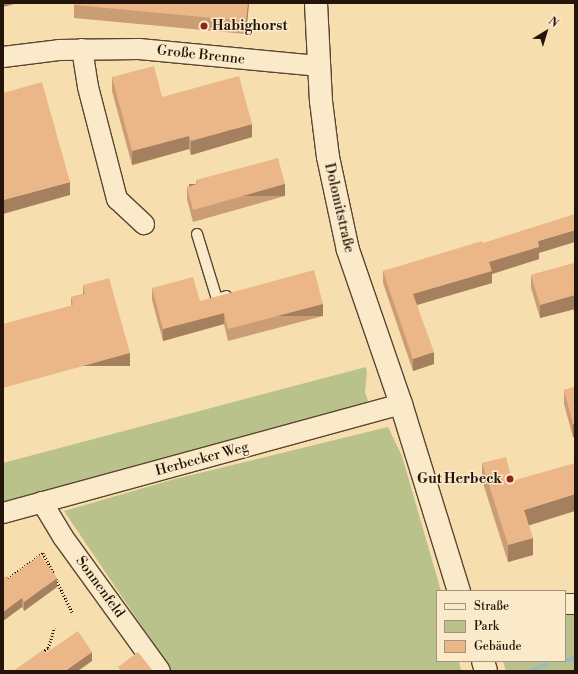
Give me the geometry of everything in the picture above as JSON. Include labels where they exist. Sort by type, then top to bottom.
[{"type":"street","name":"Dolomitstraße","points":[[316,3],[321,102],[336,203],[348,250],[401,404],[459,590]]},
{"type":"street","name":"Große Brenne","points":[[3,57],[34,52],[82,49],[140,49],[320,66]]},
{"type":"street","points":[[82,49],[88,87],[117,199],[144,224]]},
{"type":"street","name":"Herbecker Weg","points":[[3,513],[401,404]]},
{"type":"street","name":"Sonnenfeld","points":[[42,502],[63,537],[160,671]]},
{"type":"lane","points":[[197,234],[217,299],[239,293]]},
{"type":"path","points":[[3,582],[43,553],[72,612]]},
{"type":"path","points":[[37,655],[48,648],[54,628]]},
{"type":"green space","points":[[366,367],[367,373],[365,392],[369,404],[3,505],[3,463]]},
{"type":"green space","points":[[388,427],[402,456],[441,590],[436,590],[436,662],[459,662],[461,671],[172,671],[64,511],[171,480]]},
{"type":"green space","points":[[566,608],[575,609],[575,671],[506,671],[503,662],[566,662]]},
{"type":"building","points":[[74,3],[248,3],[246,21],[74,5]]},
{"type":"building","points":[[154,66],[162,97],[239,76],[252,124],[191,141],[189,136],[132,151],[112,77]]},
{"type":"building","points":[[42,82],[70,182],[3,200],[3,93]]},
{"type":"building","points":[[278,158],[285,184],[193,210],[187,187],[197,184],[196,180]]},
{"type":"building","points":[[575,214],[575,230],[538,241],[539,247],[489,262],[492,271],[413,294],[434,352],[413,359],[383,271],[482,241],[483,243]]},
{"type":"building","points":[[575,263],[575,295],[540,305],[531,275]]},
{"type":"building","points":[[314,270],[323,304],[228,329],[224,313],[163,329],[152,288],[193,277],[200,301]]},
{"type":"building","points":[[109,278],[130,353],[3,388],[3,324],[73,305],[71,297],[85,294],[83,285]]},
{"type":"building","points":[[575,387],[575,424],[573,424],[564,390]]},
{"type":"building","points":[[506,457],[512,481],[575,463],[575,494],[524,510],[533,538],[508,545],[482,463]]},
{"type":"building","points":[[40,555],[57,578],[24,602],[22,598],[3,612],[3,578],[6,576],[8,579]]},
{"type":"building","points":[[78,631],[92,652],[65,671],[13,671],[43,650],[46,653]]},
{"type":"building","points":[[138,652],[153,671],[121,671],[118,667]]},
{"type":"waterway","points":[[566,660],[575,657]]},
{"type":"waterway","points":[[529,671],[546,664]]},
{"type":"place","name":"Habighorst","points":[[204,26]]},
{"type":"place","name":"Gut Herbeck","points":[[510,479]]}]
